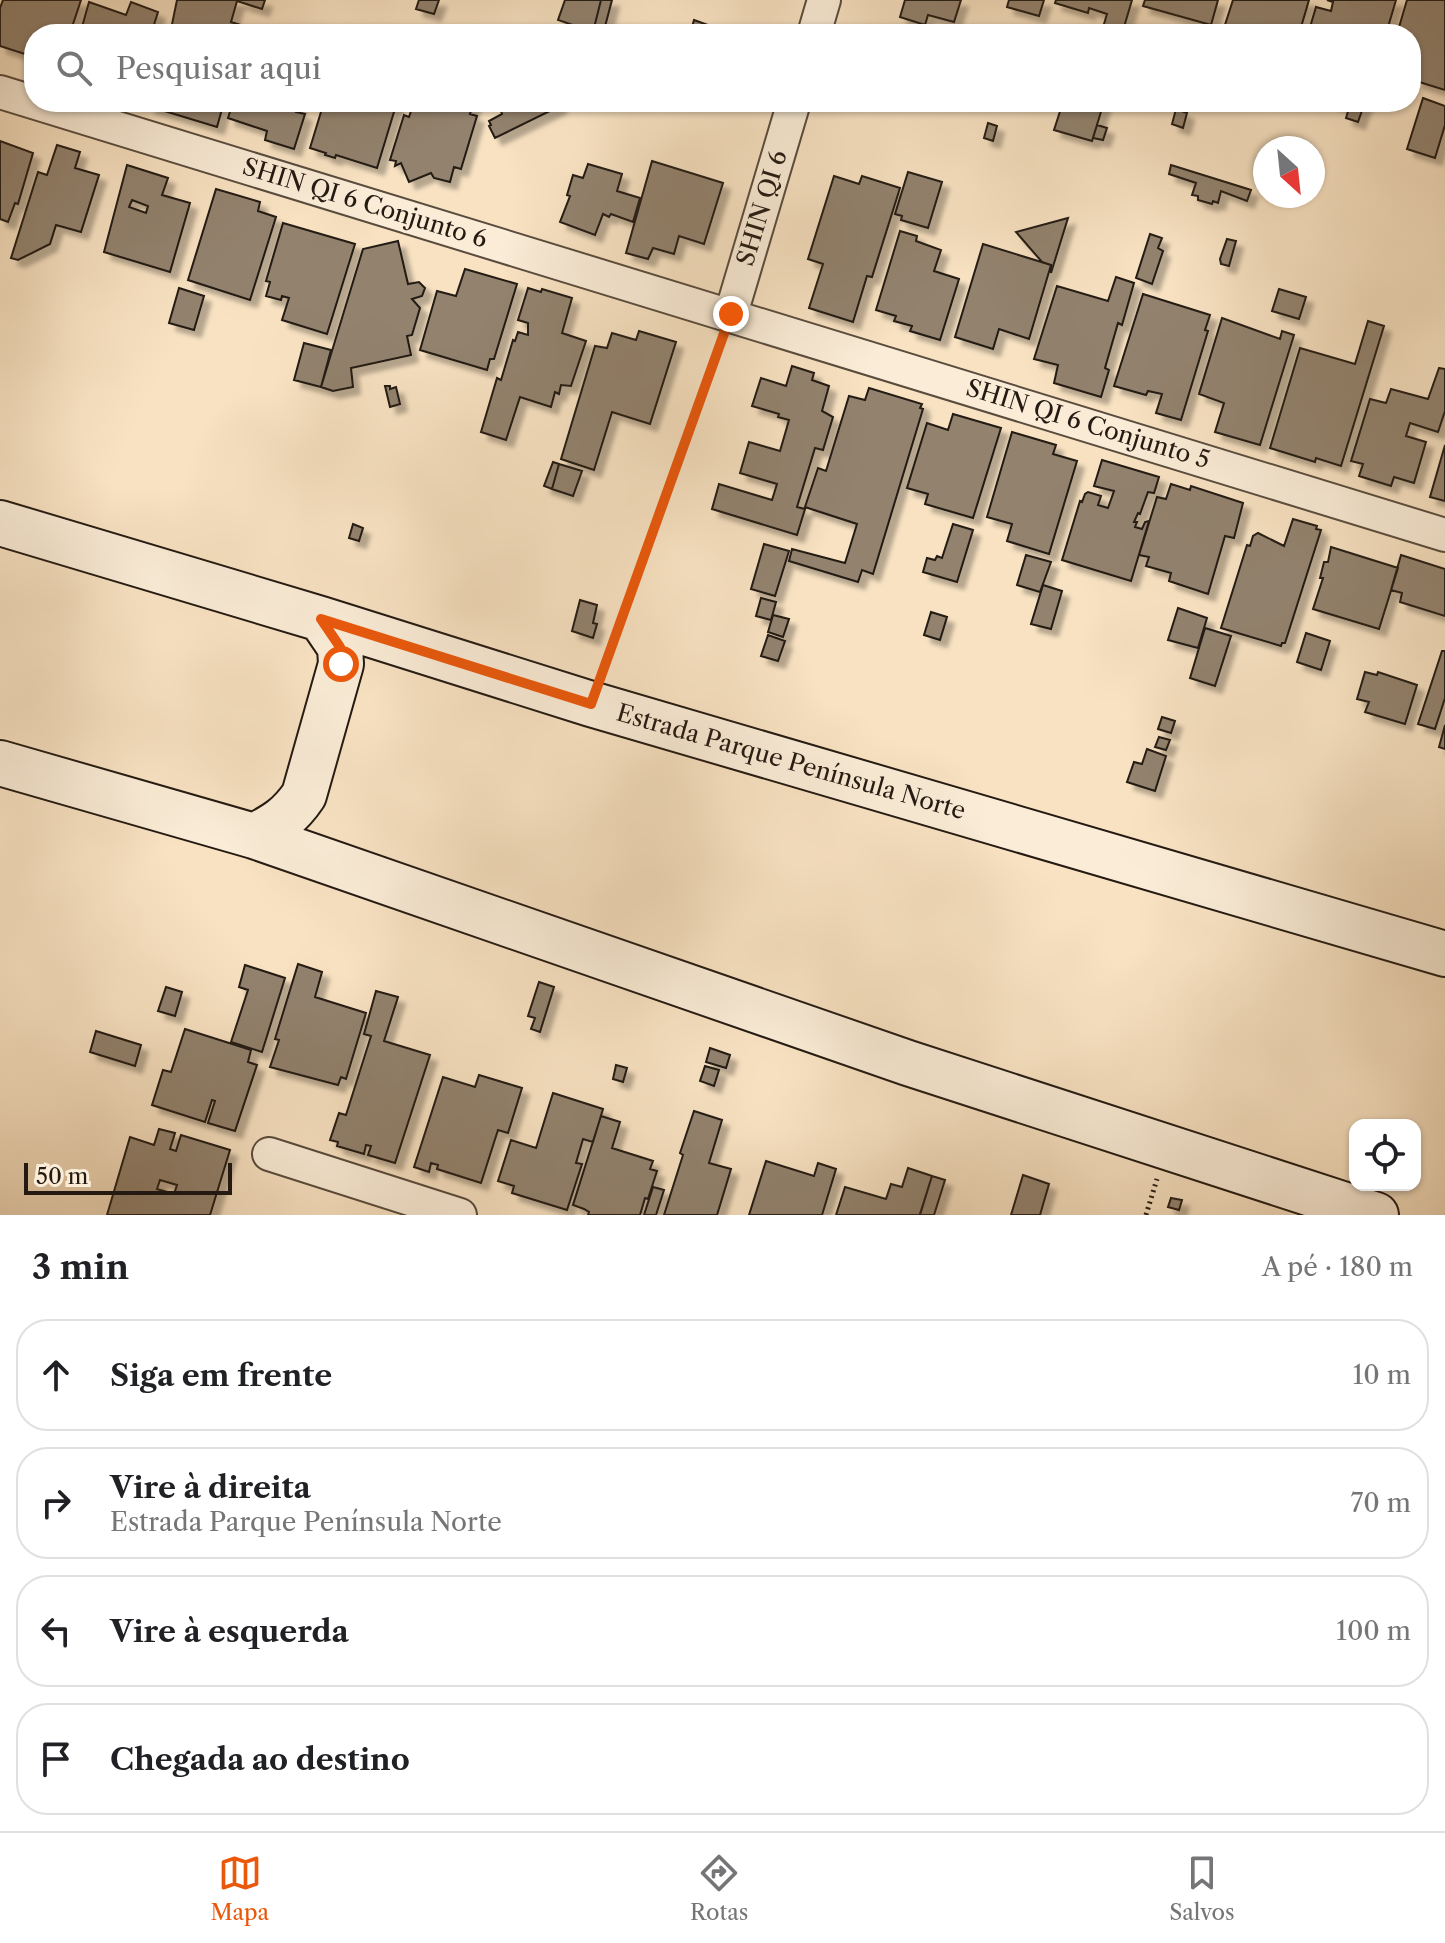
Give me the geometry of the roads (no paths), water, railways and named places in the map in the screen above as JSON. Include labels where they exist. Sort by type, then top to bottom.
[{"type":"main road","name":"Estrada Parque Península Norte","points":[[0,523],[591,704],[1445,954]]},
{"type":"main road","points":[[254,836],[280,823],[304,795],[341,664],[340,647],[321,619]]},
{"type":"main road","points":[[0,763],[254,836],[894,1058],[1376,1215]]},
{"type":"street","points":[[817,24],[824,0]]},
{"type":"street","name":"SHIN QI 6 Conjunto 6","points":[[0,92],[24,99]]},
{"type":"street","name":"SHIN QI 6 Conjunto 6","points":[[66,112],[731,314]]},
{"type":"street","name":"SHIN QI 6","points":[[731,314],[791,112]]},
{"type":"street","name":"SHIN QI 6 Conjunto 5","points":[[731,314],[1445,535]]},
{"type":"street","points":[[269,1154],[460,1215]]}]
